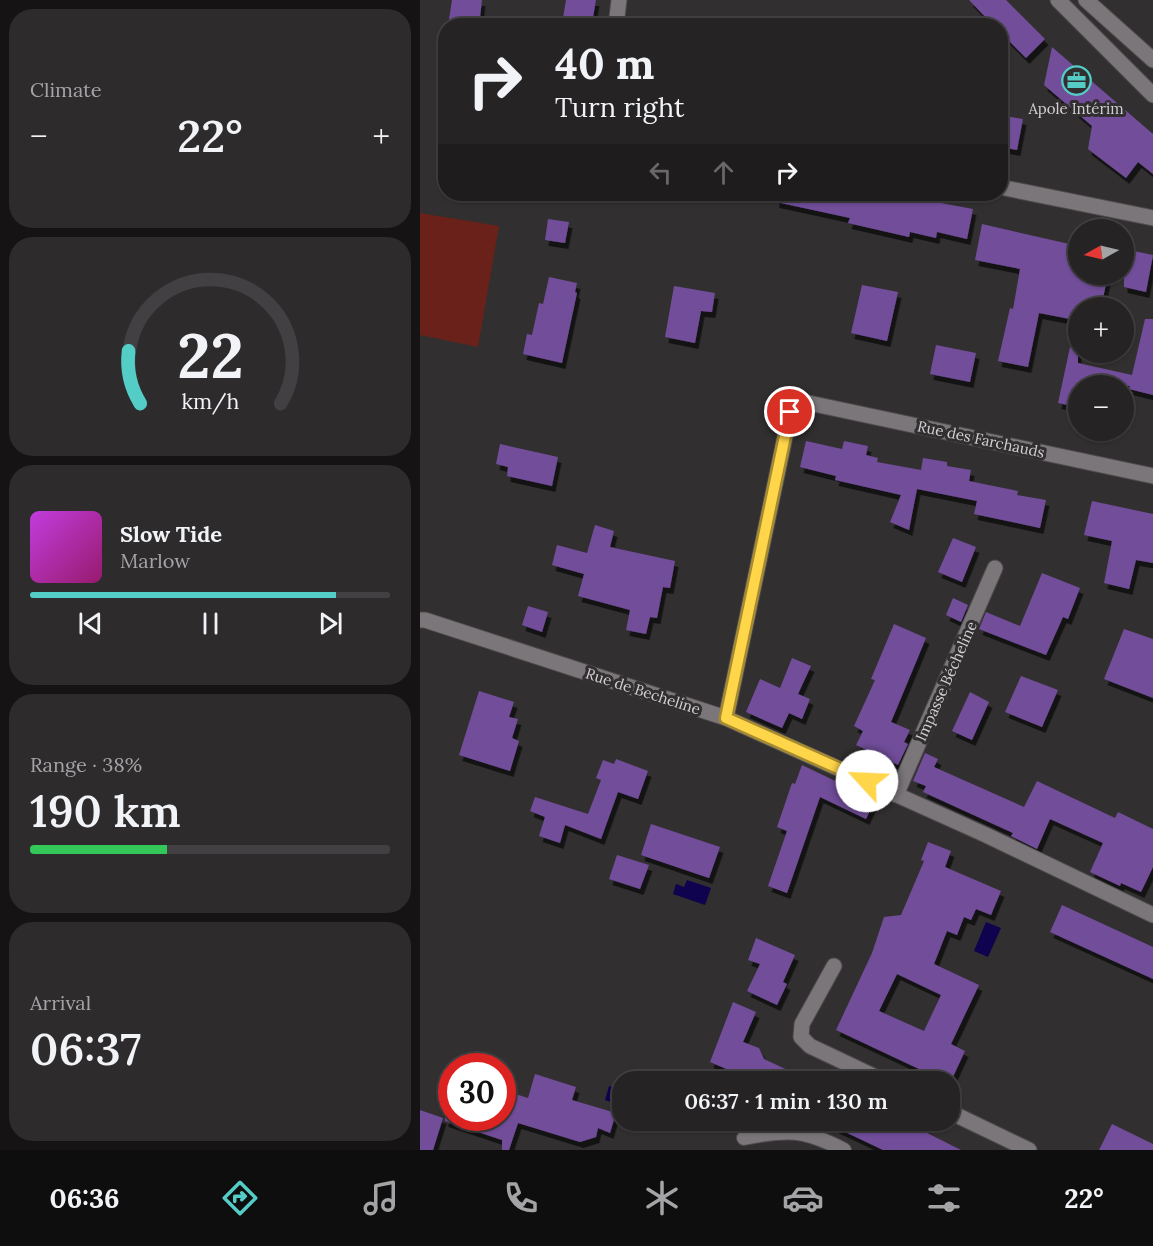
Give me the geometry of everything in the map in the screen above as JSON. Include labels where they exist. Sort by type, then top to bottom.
[{"type":"street","points":[[617,18],[619,0]]},
{"type":"street","points":[[1058,0],[1153,95]]},
{"type":"street","points":[[1086,0],[1151,56]]},
{"type":"street","points":[[1008,189],[1153,219]]},
{"type":"street","name":"Rue des Farchauds","points":[[809,403],[1153,476]]},
{"type":"street","points":[[726,718],[790,412]]},
{"type":"street","name":"Impasse Bécheline","points":[[896,795],[995,568]]},
{"type":"street","name":"Rue de Becheline","points":[[420,620],[726,718],[1153,915]]},
{"type":"street","points":[[834,966],[802,1024],[801,1037],[810,1046],[863,1071]]},
{"type":"street","points":[[960,1117],[1029,1150]]},
{"type":"lane","points":[[744,1138],[793,1131],[808,1134],[844,1150]]},
{"type":"shaded area","points":[[420,213],[499,226],[478,347],[420,335]]},
{"type":"shaded area","points":[[687,880],[711,888],[705,905],[673,894],[676,884],[684,887]]},
{"type":"shaded area","points":[[986,922],[1001,928],[988,957],[974,951]]},
{"type":"shaded area","points":[[609,1086],[612,1087],[612,1102],[605,1100]]},
{"type":"building","points":[[452,0],[482,0],[480,18],[449,18]]},
{"type":"building","points":[[566,0],[596,0],[593,18],[563,18]]},
{"type":"building","points":[[969,0],[1006,0],[1045,39],[1026,58],[1008,40],[1008,18],[986,18]]},
{"type":"building","points":[[1052,47],[1153,134],[1153,174],[1138,162],[1126,178],[1088,149],[1092,126],[1044,85]]},
{"type":"building","points":[[1008,116],[1023,119],[1017,150],[1008,148]]},
{"type":"building","points":[[930,201],[973,209],[967,239],[937,232],[936,238],[910,232],[909,237],[848,223],[850,218],[776,202]]},
{"type":"building","points":[[548,219],[569,222],[565,243],[545,240]]},
{"type":"building","points":[[982,224],[1068,244],[1068,285],[1106,285],[1103,297],[1068,297],[1068,319],[1039,313],[1028,367],[998,361],[1010,308],[1013,309],[1020,269],[975,260]]},
{"type":"building","points":[[1134,251],[1153,255],[1146,292],[1124,287],[1124,285],[1134,285]]},
{"type":"building","points":[[549,277],[577,283],[575,292],[577,293],[562,363],[523,354],[527,334],[532,335],[539,303],[543,304]]},
{"type":"building","points":[[862,285],[898,292],[887,341],[851,333]]},
{"type":"building","points":[[674,286],[715,293],[712,312],[701,311],[695,343],[665,337]]},
{"type":"building","points":[[1145,319],[1153,319],[1153,395],[1134,390],[1134,375],[1132,375]]},
{"type":"building","points":[[936,345],[976,353],[970,382],[930,374]]},
{"type":"building","points":[[1068,356],[1068,363],[1078,363],[1132,375],[1068,375],[1068,405],[1058,403]]},
{"type":"building","points":[[806,441],[842,449],[844,441],[868,446],[866,455],[878,458],[877,462],[921,470],[923,458],[947,462],[947,466],[971,470],[969,481],[1018,491],[1017,495],[1046,500],[1040,528],[974,514],[977,501],[917,489],[909,530],[890,522],[901,495],[835,480],[836,476],[800,467]]},
{"type":"building","points":[[500,444],[558,457],[552,486],[507,476],[508,467],[496,464]]},
{"type":"building","points":[[1092,501],[1153,514],[1153,563],[1136,560],[1129,589],[1104,583],[1112,541],[1084,535]]},
{"type":"building","points":[[595,525],[614,531],[610,547],[675,561],[670,588],[663,587],[657,618],[650,617],[646,634],[626,630],[630,610],[578,596],[584,574],[552,565],[557,545],[587,553]]},
{"type":"building","points":[[953,538],[976,547],[962,582],[938,572]]},
{"type":"building","points":[[1042,573],[1080,588],[1068,619],[1063,617],[1046,655],[979,629],[986,612],[1020,626]]},
{"type":"building","points":[[953,598],[968,605],[961,622],[946,615]]},
{"type":"building","points":[[528,606],[548,612],[542,632],[522,625]]},
{"type":"building","points":[[894,624],[926,638],[891,722],[910,730],[904,742],[908,744],[898,765],[856,745],[863,731],[854,726],[875,680],[871,679]]},
{"type":"building","points":[[1124,629],[1153,639],[1153,698],[1104,679]]},
{"type":"building","points":[[792,658],[811,666],[798,694],[810,699],[802,719],[789,713],[782,728],[746,712],[760,679],[780,688]]},
{"type":"building","points":[[1021,676],[1058,690],[1042,727],[1005,712]]},
{"type":"building","points":[[479,691],[514,702],[509,717],[518,719],[512,738],[519,741],[510,771],[459,755]]},
{"type":"building","points":[[970,692],[989,702],[972,740],[952,731]]},
{"type":"building","points":[[925,753],[938,759],[934,767],[1024,807],[1037,781],[1115,818],[1118,812],[1153,829],[1153,867],[1141,892],[1121,883],[1120,886],[1090,872],[1103,843],[1050,819],[1037,849],[1011,836],[1013,833],[923,792],[926,786],[913,781]]},
{"type":"building","points":[[616,759],[648,771],[638,799],[618,792],[601,839],[565,825],[560,843],[539,836],[545,817],[530,811],[535,797],[588,814],[601,780],[596,778],[603,760],[614,764]]},
{"type":"building","points":[[802,765],[875,800],[866,819],[820,797],[787,893],[768,886],[787,831],[777,827],[792,783],[795,784]]},
{"type":"building","points":[[651,824],[720,847],[709,878],[641,855]]},
{"type":"building","points":[[928,842],[951,851],[945,867],[1001,891],[991,915],[976,909],[971,920],[964,917],[957,935],[947,931],[934,964],[979,985],[951,1044],[965,1051],[956,1071],[923,1071],[836,1030],[872,953],[884,917],[901,915],[924,861],[921,860]],"holes":[[[897,974],[941,995],[924,1031],[879,1011]]]},
{"type":"building","points":[[617,855],[649,865],[640,889],[609,879]]},
{"type":"building","points":[[1062,905],[1153,947],[1153,979],[1050,932]]},
{"type":"building","points":[[756,938],[795,955],[783,982],[787,984],[777,1005],[747,991],[760,964],[748,960]]},
{"type":"building","points":[[733,1002],[756,1012],[743,1042],[759,1048],[764,1059],[790,1071],[731,1071],[710,1062]]},
{"type":"building","points":[[535,1074],[576,1087],[572,1100],[612,1112],[610,1133],[598,1128],[596,1137],[580,1142],[518,1123],[516,1129],[516,1094],[528,1098]]},
{"type":"building","points":[[420,1110],[438,1116],[439,1131],[433,1150],[420,1150]]},
{"type":"building","points":[[1112,1124],[1153,1144],[1153,1150],[1099,1150]]},
{"type":"building","points":[[475,1131],[515,1131],[509,1150],[502,1150],[502,1140]]},
{"type":"building","points":[[843,1131],[923,1131],[961,1150],[883,1150]]},
{"type":"place","name":"Apole Intérim","points":[[1076,81]]},
{"type":"route","points":[[790,412],[726,718],[867,781]]}]
